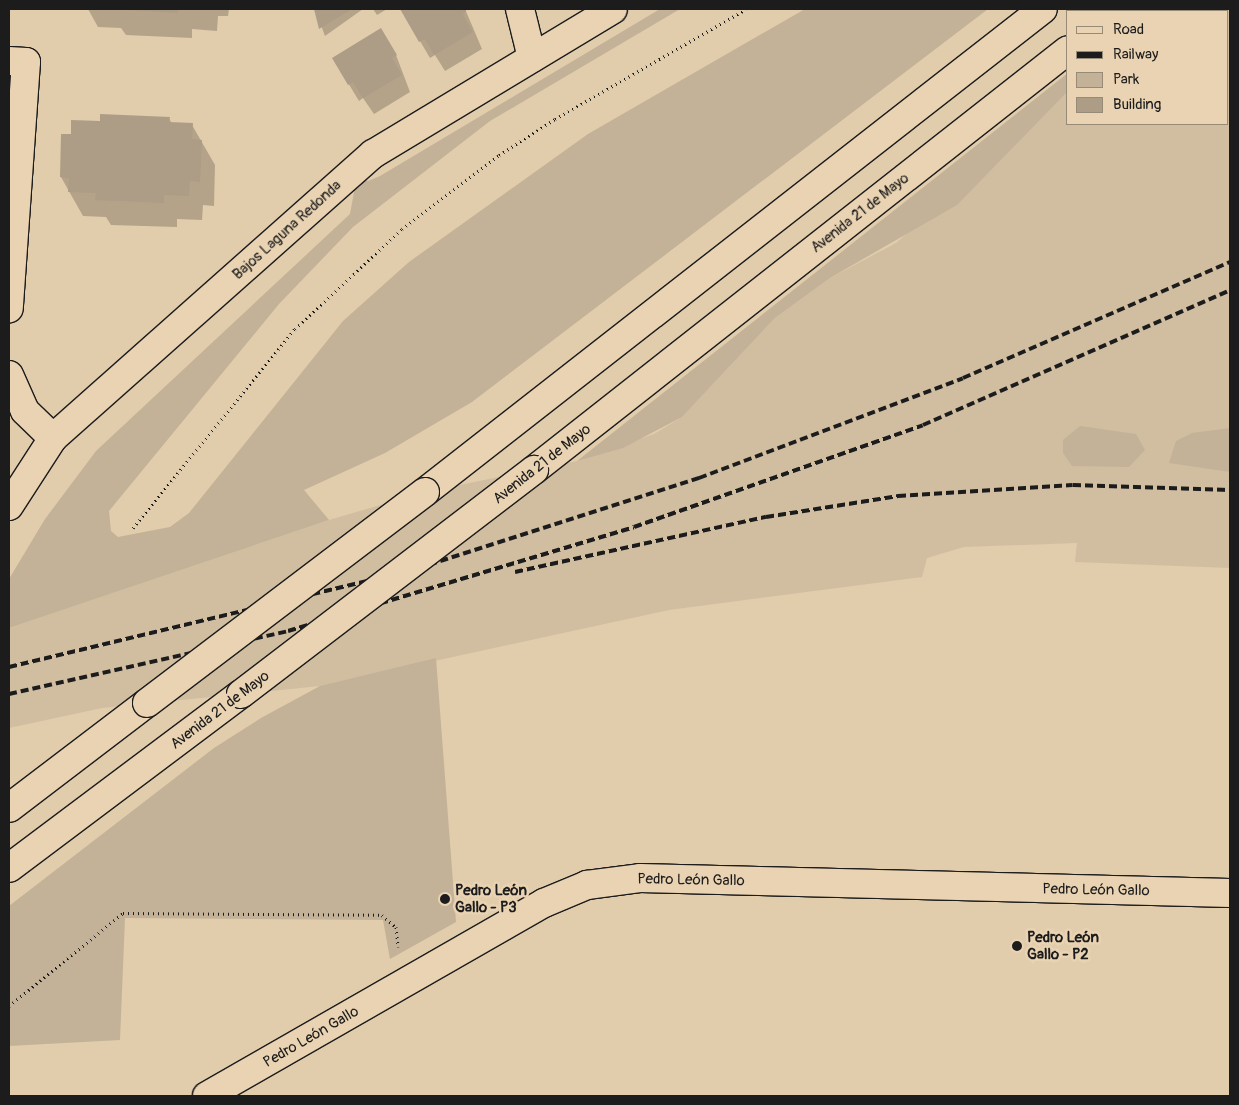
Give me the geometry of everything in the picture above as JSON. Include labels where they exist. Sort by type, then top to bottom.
[{"type":"main road","points":[[520,9],[532,58]]},
{"type":"main road","name":"Bajos Laguna Redonda","points":[[9,506],[53,438],[373,154],[613,9]]},
{"type":"main road","points":[[9,808],[424,492],[1043,9]]},
{"type":"main road","name":"Avenida 21 de Mayo","points":[[9,868],[534,470],[1066,52]]},
{"type":"main road","points":[[9,61],[26,62],[9,308]]},
{"type":"main road","points":[[9,375],[25,411],[53,438]]},
{"type":"main road","name":"Pedro León Gallo","points":[[207,1096],[565,892],[613,880],[1230,893]]},
{"type":"path","points":[[133,528],[295,330],[402,229],[555,119],[746,9]]},
{"type":"path","points":[[9,1006],[123,913],[382,915],[396,927],[396,967],[406,982]]},
{"type":"shaded area","points":[[1230,9],[1230,568],[1075,562],[1077,543],[964,547],[927,558],[922,577],[669,610],[320,686],[102,708],[9,728],[9,628],[329,520],[425,492],[577,461],[654,434],[682,417],[775,318],[830,278],[896,243],[1066,93],[1066,125],[1229,125],[1229,10],[1186,10]]},
{"type":"green space","points":[[660,9],[680,9],[490,121],[353,227],[279,304],[109,511],[111,531],[118,537],[170,527],[189,513],[343,321],[409,262],[588,134],[805,9],[988,9],[472,402],[385,453],[304,490],[329,520],[9,628],[9,579],[45,519],[96,451],[350,214],[357,176],[368,181],[380,176]]},
{"type":"green space","points":[[1066,75],[1066,93],[957,205],[830,278],[775,318],[682,417],[623,448],[577,461]]},
{"type":"green space","points":[[1080,426],[1136,434],[1145,450],[1129,467],[1072,466],[1063,453],[1063,440]]},
{"type":"green space","points":[[1230,428],[1230,472],[1169,463],[1176,441],[1192,433]]},
{"type":"green space","points":[[436,658],[456,922],[390,959],[383,920],[125,918],[120,1040],[9,1046],[9,906],[214,748],[261,718],[320,686]]},
{"type":"building","points":[[110,9],[178,9],[178,13]]},
{"type":"building","points":[[314,9],[352,9],[319,29]]},
{"type":"building","points":[[400,9],[467,9],[463,15],[473,32],[434,55],[425,39],[419,42]]},
{"type":"building","points":[[381,28],[397,55],[392,58],[402,75],[363,98],[353,82],[348,85],[332,58]]},
{"type":"building","points":[[100,114],[170,117],[169,122],[193,123],[192,139],[202,140],[200,182],[190,181],[189,196],[164,195],[164,203],[95,200],[96,193],[68,192],[69,178],[60,177],[61,134],[71,134],[71,120],[100,121]]},
{"type":"railway","points":[[9,667],[406,572],[699,478],[963,378],[1230,262]]},
{"type":"railway","points":[[9,694],[288,631],[634,527],[923,425],[1230,290]]},
{"type":"railway","points":[[515,572],[766,517],[898,496],[1073,485],[1230,490]]},
{"type":"place","name":"Pedro León Gallo - P3","points":[[445,899]]},
{"type":"place","name":"Pedro León Gallo - P2","points":[[1017,946]]}]
